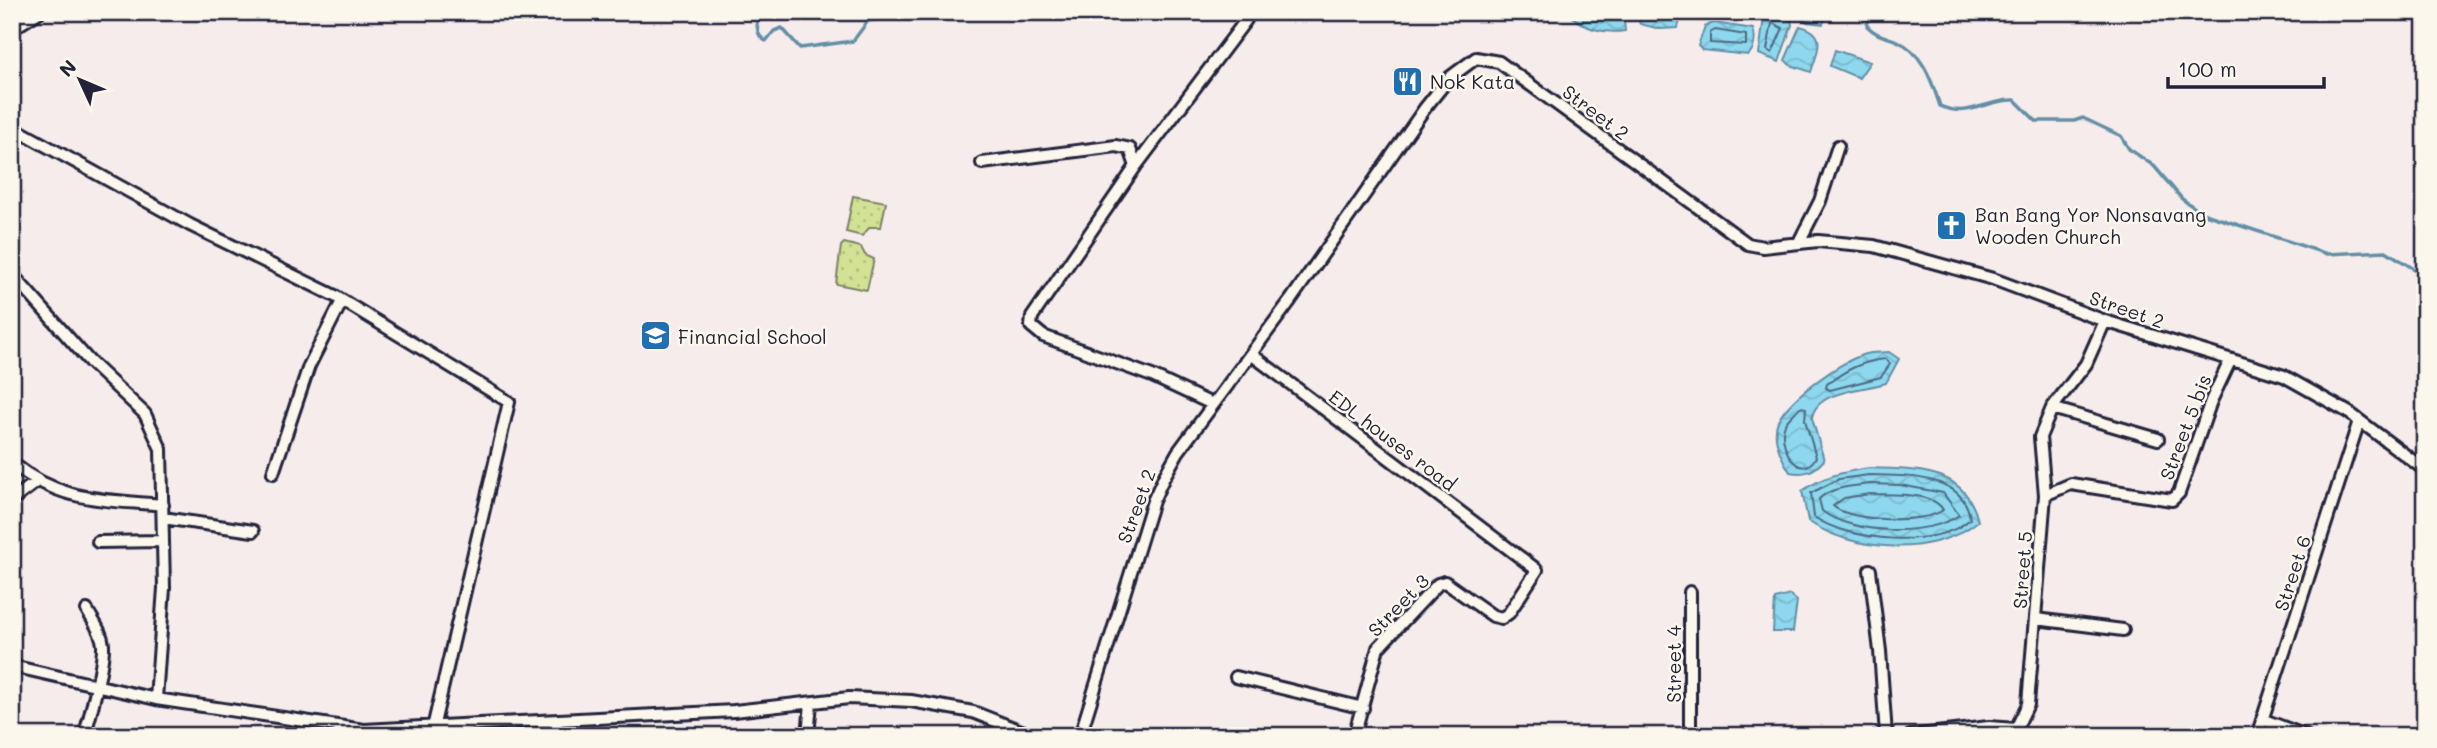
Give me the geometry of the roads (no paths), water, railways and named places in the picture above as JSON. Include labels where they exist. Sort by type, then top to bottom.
[{"type":"street","points":[[12,29],[39,12]]},
{"type":"street","points":[[1212,404],[1152,376],[1043,336],[1031,326],[1032,317],[1136,166],[1246,20],[1247,12]]},
{"type":"street","name":"Street 2","points":[[1080,736],[1153,501],[1178,452],[1251,354],[1425,108],[1449,78],[1476,58],[1499,62],[1748,244],[1763,247],[1798,242],[1874,246],[1911,254],[1993,279],[2105,321],[2284,376],[2359,421],[2425,470]]},
{"type":"street","points":[[12,128],[190,225],[342,301],[509,402],[433,728]]},
{"type":"street","points":[[982,163],[1116,145],[1130,149],[1136,166]]},
{"type":"street","points":[[1798,242],[1820,201],[1838,146]]},
{"type":"street","points":[[12,274],[90,362],[145,414],[161,449],[164,588],[156,699]]},
{"type":"street","points":[[273,473],[309,366],[342,301]]},
{"type":"street","name":"Street 5","points":[[1910,736],[1989,727],[2019,732],[2028,704],[2045,495],[2040,437],[2052,408],[2086,364],[2105,321]]},
{"type":"street","name":"EDL houses road","points":[[1251,354],[1537,570]]},
{"type":"street","name":"Street 5 bis","points":[[2045,495],[2071,484],[2172,500],[2179,493],[2190,454],[2230,361]]},
{"type":"street","points":[[2052,408],[2158,439]]},
{"type":"street","name":"Street 6","points":[[2257,736],[2359,421]]},
{"type":"street","points":[[12,463],[36,482],[65,494],[163,505]]},
{"type":"street","points":[[12,500],[36,482]]},
{"type":"street","points":[[163,518],[253,531]]},
{"type":"street","points":[[98,541],[162,541]]},
{"type":"street","name":"Street 3","points":[[1354,736],[1378,648],[1438,584],[1445,582],[1493,616],[1502,618],[1509,613],[1537,570]]},
{"type":"street","points":[[1870,570],[1889,735]]},
{"type":"street","name":"Street 4","points":[[1690,592],[1690,736]]},
{"type":"street","points":[[84,736],[93,708],[94,685],[103,645],[98,628],[87,610]]},
{"type":"street","points":[[2036,619],[2123,629]]},
{"type":"street","points":[[12,666],[156,699],[364,730],[734,711],[849,698],[911,701],[973,712],[1034,736]]},
{"type":"street","points":[[1236,677],[1363,708]]},
{"type":"street","points":[[808,736],[811,703]]},
{"type":"street","points":[[2264,720],[2306,736]]},
{"type":"street","points":[[556,721],[559,736]]},
{"type":"water","points":[[1568,12],[1623,12],[1625,31],[1594,29],[1580,23]]},
{"type":"water","points":[[1635,12],[1682,12],[1678,28],[1660,29],[1640,24]]},
{"type":"water","points":[[1805,12],[1828,12],[1823,24],[1807,22]]},
{"type":"water","points":[[1764,17],[1791,19],[1792,25],[1779,62],[1759,54]]},
{"type":"water","points":[[1714,23],[1753,29],[1754,43],[1748,55],[1702,50],[1698,46],[1705,26]]},
{"type":"water","points":[[1800,26],[1815,33],[1818,38],[1818,50],[1811,72],[1790,65],[1785,60]]},
{"type":"water","points":[[1835,50],[1870,62],[1859,78],[1830,66]]},
{"type":"water","points":[[1889,352],[1899,359],[1886,383],[1831,396],[1815,409],[1812,418],[1824,460],[1808,472],[1790,472],[1781,454],[1776,434],[1778,421],[1784,412],[1815,382],[1852,359],[1865,354]]},
{"type":"water","points":[[1869,468],[1920,471],[1950,481],[1962,490],[1978,521],[1960,533],[1939,541],[1893,546],[1847,539],[1808,521],[1802,491],[1834,475]]},
{"type":"water","points":[[1790,595],[1797,601],[1793,632],[1773,632],[1775,599]]},
{"type":"waterway","points":[[755,12],[758,32],[762,38],[766,41],[774,31],[782,28],[800,48],[853,41],[868,21],[930,18],[951,12]]},
{"type":"waterway","points":[[1868,12],[1867,26],[1914,52],[1930,78],[1940,106],[1969,110],[1995,102],[2015,100],[2036,121],[2074,121],[2083,118],[2121,136],[2129,149],[2154,166],[2182,199],[2202,213],[2327,254],[2386,251],[2425,276]]},
{"type":"place","name":"Nok Kata","points":[[1407,81]]},
{"type":"place","name":"Ban Bang Yor Nonsavang Wooden Church","points":[[1952,225]]},
{"type":"place","name":"Financial School","points":[[655,336]]}]
